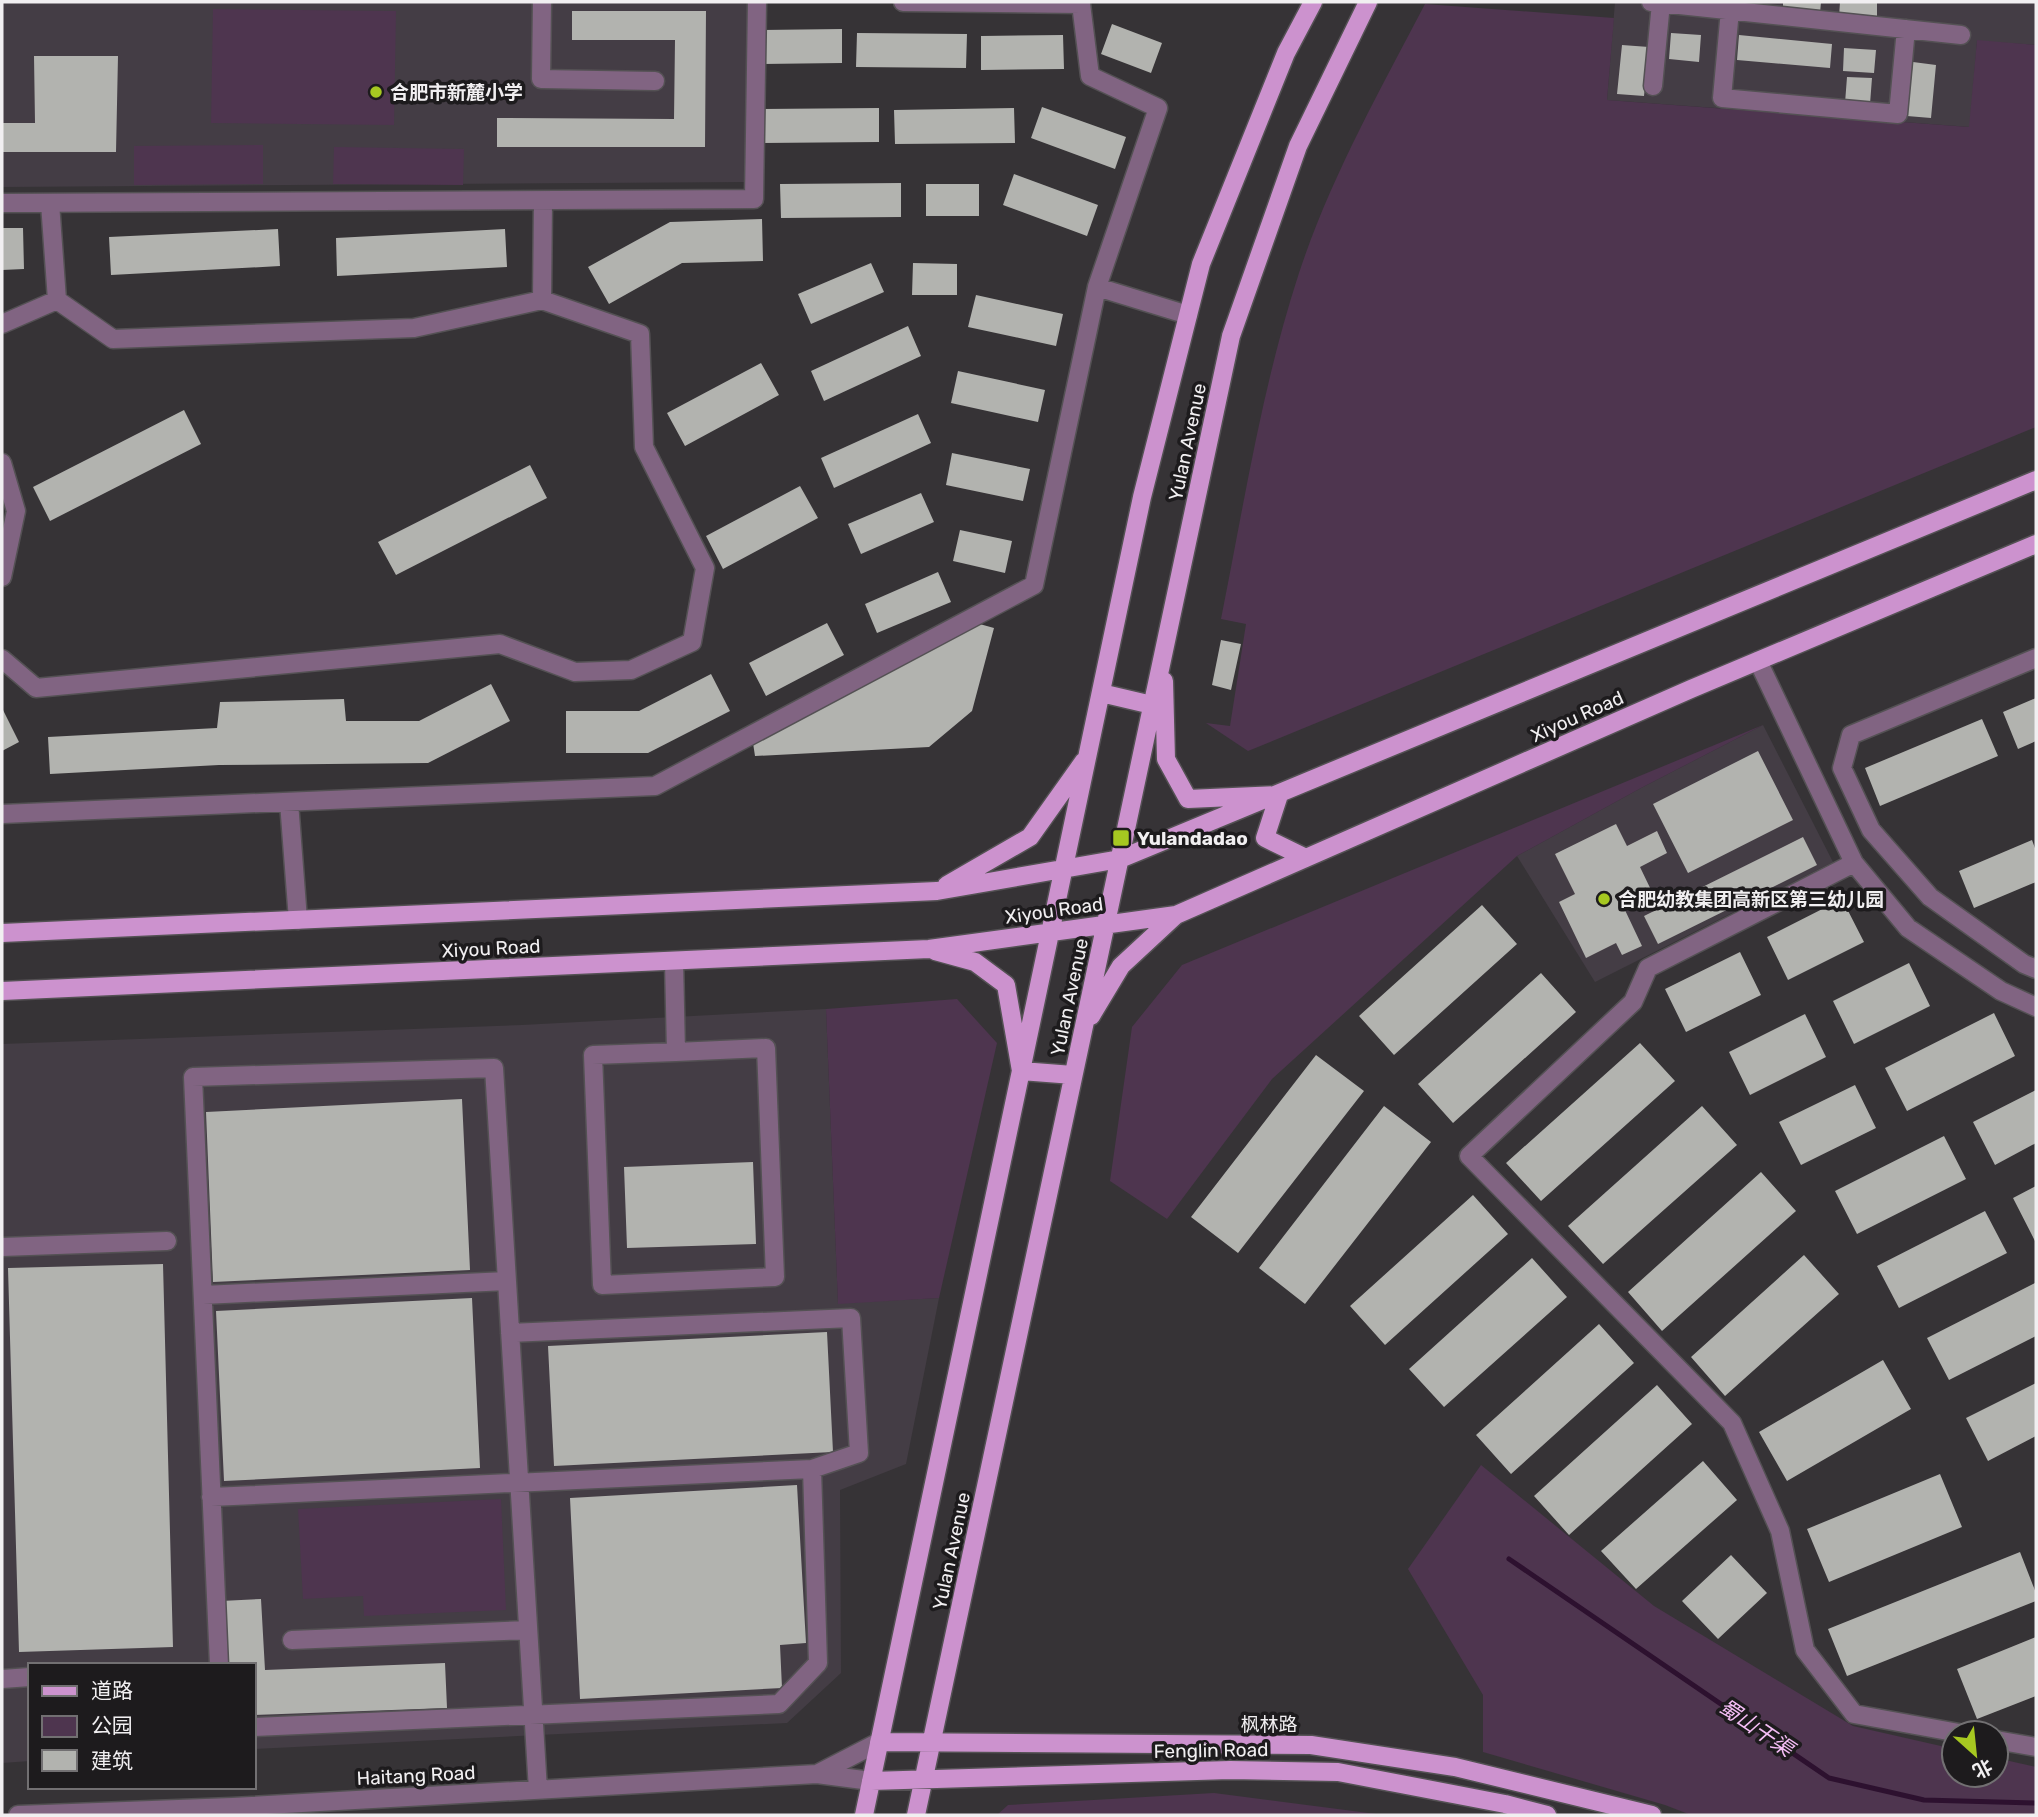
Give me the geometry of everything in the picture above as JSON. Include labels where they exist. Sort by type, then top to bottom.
[{"type":"main road","name":"Yulan Avenue","points":[[864,1815],[1142,497],[1201,264],[1286,53],[1313,2]]},
{"type":"main road","name":"Yulan Avenue","points":[[916,1815],[1231,336],[1298,146],[1368,2]]},
{"type":"main road","name":"Xiyou Road","points":[[2,933],[937,891],[1120,859],[2036,480]]},
{"type":"main road","name":"Xiyou Road","points":[[2,991],[929,949],[1176,915],[1758,661],[2036,544]]},
{"type":"main road","points":[[1163,656],[1166,759],[1188,799],[1279,795],[1265,838],[1306,858]]},
{"type":"main road","points":[[1101,693],[1152,705]]},
{"type":"main road","points":[[937,891],[1030,837],[1088,755]]},
{"type":"main road","points":[[1083,1029],[1121,967],[1176,915]]},
{"type":"main road","points":[[929,949],[975,962],[1006,985],[1021,1070],[1073,1075]]},
{"type":"main road","name":"枫林路","points":[[879,1742],[1311,1745],[1455,1767],[1652,1815]]},
{"type":"main road","name":"Fenglin Road","points":[[871,1781],[1230,1770],[1338,1772],[1506,1804],[1547,1815]]},
{"type":"street","points":[[542,2],[541,79],[654,81]]},
{"type":"street","points":[[2,203],[754,199],[757,2]]},
{"type":"street","points":[[2,814],[655,786],[1034,585],[1097,288],[1158,108],[1090,76],[1080,4],[902,2]]},
{"type":"street","points":[[1653,86],[1656,2],[1961,35]]},
{"type":"street","points":[[1730,10],[1721,98],[1898,114],[1906,29]]},
{"type":"street","points":[[542,300],[543,201]]},
{"type":"street","points":[[50,203],[57,300]]},
{"type":"street","points":[[1097,288],[1188,315]]},
{"type":"street","points":[[2,659],[36,688],[500,644],[575,672],[631,670],[692,642],[705,568],[644,447],[640,334],[542,300],[414,328],[113,339],[57,300]]},
{"type":"street","points":[[2,324],[57,300]]},
{"type":"street","points":[[2,463],[16,511],[2,576]]},
{"type":"street","points":[[2036,657],[1851,735],[1842,768],[1871,830],[1930,897],[2024,964],[2036,969]]},
{"type":"street","points":[[1758,661],[1854,863],[1908,928],[2001,991],[2036,1007]]},
{"type":"street","points":[[289,802],[298,920]]},
{"type":"street","points":[[1854,863],[1648,968],[1633,1002],[1469,1156],[1732,1423],[1780,1531],[1805,1650],[1854,1714],[1940,1730]]},
{"type":"street","points":[[674,961],[677,1052]]},
{"type":"street","points":[[766,1048],[775,1277],[602,1285],[593,1055],[677,1052],[766,1048]]},
{"type":"street","points":[[219,1663],[193,1077],[494,1068],[538,1790]]},
{"type":"street","points":[[2,1247],[167,1241]]},
{"type":"street","points":[[203,1295],[507,1281]]},
{"type":"street","points":[[211,1497],[812,1469],[859,1453],[851,1318],[510,1333]]},
{"type":"street","points":[[256,1727],[779,1704],[818,1663],[812,1469]]},
{"type":"street","points":[[292,1640],[528,1630]]},
{"type":"street","points":[[2,1679],[28,1677]]},
{"type":"street","points":[[817,1774],[879,1742]]},
{"type":"street","points":[[2010,1742],[2036,1747]]},
{"type":"street","points":[[817,1774],[871,1781]]},
{"type":"street","name":"Haitang Road","points":[[18,1815],[218,1807],[817,1774]]},
{"type":"shaded area","name":"合肥市新麓小学","points":[[2,2],[752,2],[748,182],[2,187]]},
{"type":"shaded area","points":[[1615,2],[2036,2],[2036,45],[1977,41],[1970,127],[1607,100]]},
{"type":"shaded area","points":[[1763,725],[1833,862],[1595,982],[1517,856]]},
{"type":"shaded area","points":[[826,1009],[838,1303],[939,1298],[906,1464],[840,1490],[841,1673],[787,1723],[256,1749],[256,1663],[28,1663],[28,1761],[2,1763],[2,1044],[522,1025]]},
{"type":"green space","points":[[1425,4],[1614,18],[1607,100],[1969,127],[1977,40],[2036,45],[2036,427],[1248,751],[1206,723],[1230,726],[1246,624],[1221,619],[1274,359],[1299,273],[1325,204],[1356,136]]},
{"type":"green space","points":[[213,9],[396,11],[394,125],[211,123]]},
{"type":"green space","points":[[263,145],[263,184],[134,185],[134,146]]},
{"type":"green space","points":[[334,147],[464,149],[463,185],[333,184]]},
{"type":"green space","points":[[1763,725],[1517,856],[1272,1079],[1167,1219],[1110,1181],[1132,1027],[1182,965]]},
{"type":"green space","points":[[957,999],[997,1043],[939,1298],[838,1304],[826,1009]]},
{"type":"green space","points":[[1481,1465],[1654,1606],[1853,1726],[1940,1746],[1940,1789],[2010,1789],[2010,1761],[2036,1767],[2036,1815],[1691,1815],[1483,1752],[1483,1695],[1408,1569]]},
{"type":"green space","points":[[501,1499],[506,1610],[364,1616],[363,1596],[303,1599],[298,1509]]},
{"type":"green space","points":[[1214,1793],[1384,1815],[997,1815],[1008,1805]]},
{"type":"building","points":[[1783,2],[1821,2],[1820,13],[1783,11]]},
{"type":"building","points":[[1840,2],[1877,2],[1877,19],[1839,17]]},
{"type":"building","points":[[572,11],[706,11],[705,147],[497,147],[497,118],[674,119],[675,40],[572,40]]},
{"type":"building","points":[[1112,24],[1162,43],[1151,73],[1101,54]]},
{"type":"building","points":[[842,29],[842,63],[759,64],[759,30]]},
{"type":"building","points":[[857,33],[967,34],[966,68],[856,67]]},
{"type":"building","points":[[1671,33],[1701,35],[1699,62],[1669,59]]},
{"type":"building","points":[[1063,35],[1064,69],[981,70],[981,36]]},
{"type":"building","points":[[1739,35],[1832,44],[1830,68],[1737,60]]},
{"type":"building","points":[[1622,45],[1649,47],[1644,96],[1617,94]]},
{"type":"building","points":[[1844,48],[1876,50],[1874,73],[1843,71]]},
{"type":"building","points":[[34,56],[118,56],[116,152],[2,152],[2,123],[35,123]]},
{"type":"building","points":[[1913,62],[1936,65],[1931,118],[1907,116]]},
{"type":"building","points":[[1847,77],[1872,78],[1870,104],[1845,103]]},
{"type":"building","points":[[1042,107],[1126,137],[1115,169],[1031,138]]},
{"type":"building","points":[[879,108],[879,142],[759,143],[758,109]]},
{"type":"building","points":[[1014,108],[1015,143],[895,144],[894,110]]},
{"type":"building","points":[[1014,174],[1098,205],[1087,236],[1003,205]]},
{"type":"building","points":[[901,183],[901,217],[781,218],[780,184]]},
{"type":"building","points":[[926,184],[979,184],[979,216],[926,216]]},
{"type":"building","points":[[762,219],[763,261],[682,263],[609,304],[588,267],[670,222]]},
{"type":"building","points":[[2,228],[23,228],[24,269],[2,270]]},
{"type":"building","points":[[278,229],[280,266],[111,275],[109,237]]},
{"type":"building","points":[[505,229],[507,267],[337,276],[336,238]]},
{"type":"building","points":[[871,263],[884,292],[811,324],[798,294]]},
{"type":"building","points":[[913,263],[957,264],[957,295],[912,295]]},
{"type":"building","points":[[976,295],[1063,314],[1056,346],[968,327]]},
{"type":"building","points":[[908,326],[921,356],[824,401],[811,371]]},
{"type":"building","points":[[761,363],[779,395],[685,446],[667,413]]},
{"type":"building","points":[[958,371],[1045,390],[1038,422],[951,403]]},
{"type":"building","points":[[184,410],[201,444],[50,521],[33,487]]},
{"type":"building","points":[[918,414],[931,443],[834,488],[821,458]]},
{"type":"building","points":[[952,453],[1030,469],[1023,501],[946,485]]},
{"type":"building","points":[[530,465],[547,498],[396,575],[378,542]]},
{"type":"building","points":[[800,486],[818,518],[723,569],[706,536]]},
{"type":"building","points":[[921,493],[934,522],[861,554],[848,524]]},
{"type":"building","points":[[960,530],[1012,541],[1005,573],[953,561]]},
{"type":"building","points":[[938,572],[951,602],[877,633],[865,604]]},
{"type":"building","points":[[827,623],[844,655],[766,696],[749,663]]},
{"type":"building","points":[[976,623],[994,628],[972,711],[929,747],[755,756],[753,743]]},
{"type":"building","points":[[1221,640],[1241,644],[1231,690],[1212,685]]},
{"type":"building","points":[[711,674],[730,711],[648,753],[566,753],[566,711],[639,711]]},
{"type":"building","points":[[491,684],[510,721],[428,763],[219,765],[50,774],[48,737],[217,728],[220,702],[344,699],[346,721],[419,721]]},
{"type":"building","points":[[2036,698],[2036,741],[2018,749],[2003,712]]},
{"type":"building","points":[[2,708],[19,742],[2,751]]},
{"type":"building","points":[[1982,719],[1998,756],[1880,806],[1865,768]]},
{"type":"building","points":[[1758,751],[1793,820],[1688,873],[1653,804]]},
{"type":"building","points":[[1616,824],[1627,846],[1657,831],[1667,853],[1640,867],[1653,894],[1624,908],[1642,946],[1622,955],[1616,943],[1586,958],[1559,902],[1575,894],[1555,854]]},
{"type":"building","points":[[1803,837],[1817,865],[1658,944],[1644,916]]},
{"type":"building","points":[[2032,840],[2036,851],[2036,882],[1974,908],[1959,871]]},
{"type":"building","points":[[1842,899],[1864,942],[1788,980],[1767,937]]},
{"type":"building","points":[[1482,905],[1517,944],[1394,1055],[1359,1016]]},
{"type":"building","points":[[1740,952],[1761,995],[1686,1032],[1665,989]]},
{"type":"building","points":[[1909,963],[1930,1006],[1854,1044],[1833,1001]]},
{"type":"building","points":[[1541,973],[1576,1012],[1453,1123],[1418,1084]]},
{"type":"building","points":[[1994,1013],[2015,1056],[1907,1111],[1885,1068]]},
{"type":"building","points":[[1805,1014],[1826,1057],[1750,1095],[1729,1052]]},
{"type":"building","points":[[1640,1043],[1675,1081],[1541,1201],[1506,1163]]},
{"type":"building","points":[[1316,1055],[1364,1091],[1238,1253],[1191,1217]]},
{"type":"building","points":[[1855,1085],[1876,1128],[1801,1165],[1779,1122]]},
{"type":"building","points":[[2036,1090],[2036,1143],[1995,1165],[1973,1122]]},
{"type":"building","points":[[462,1099],[470,1270],[213,1282],[206,1112]]},
{"type":"building","points":[[1384,1106],[1431,1142],[1305,1304],[1259,1268]]},
{"type":"building","points":[[1702,1106],[1737,1145],[1603,1264],[1568,1226]]},
{"type":"building","points":[[1944,1136],[1966,1179],[1857,1234],[1835,1191]]},
{"type":"building","points":[[753,1162],[756,1244],[627,1248],[624,1167]]},
{"type":"building","points":[[1761,1172],[1796,1211],[1662,1331],[1628,1292]]},
{"type":"building","points":[[2036,1186],[2036,1243],[2013,1198]]},
{"type":"building","points":[[1473,1195],[1508,1234],[1385,1345],[1350,1306]]},
{"type":"building","points":[[1985,1211],[2007,1253],[1899,1308],[1877,1266]]},
{"type":"building","points":[[1804,1255],[1839,1294],[1725,1396],[1691,1357]]},
{"type":"building","points":[[1532,1258],[1567,1297],[1444,1407],[1409,1369]]},
{"type":"building","points":[[163,1264],[173,1647],[19,1652],[8,1268]]},
{"type":"building","points":[[2035,1283],[2036,1336],[1949,1380],[1927,1338]]},
{"type":"building","points":[[472,1298],[480,1468],[224,1481],[216,1311]]},
{"type":"building","points":[[1599,1324],[1634,1363],[1511,1474],[1476,1435]]},
{"type":"building","points":[[827,1332],[833,1452],[554,1466],[548,1346]]},
{"type":"building","points":[[1883,1360],[1911,1409],[1787,1481],[1759,1432]]},
{"type":"building","points":[[2036,1383],[2036,1436],[1988,1461],[1966,1418]]},
{"type":"building","points":[[1657,1385],[1692,1424],[1569,1535],[1534,1496]]},
{"type":"building","points":[[1703,1461],[1737,1500],[1636,1589],[1601,1551]]},
{"type":"building","points":[[1940,1474],[1962,1527],[1829,1582],[1807,1529]]},
{"type":"building","points":[[797,1485],[806,1643],[780,1645],[782,1688],[580,1699],[570,1498]]},
{"type":"building","points":[[2020,1552],[2036,1593],[2036,1601],[1847,1676],[1828,1629]]},
{"type":"building","points":[[1731,1555],[1767,1593],[1718,1639],[1682,1601]]},
{"type":"building","points":[[261,1599],[265,1670],[445,1663],[447,1708],[256,1715],[256,1663],[225,1663],[221,1601]]},
{"type":"building","points":[[2036,1637],[2036,1696],[1977,1719],[1957,1669]]},
{"type":"waterway","name":"蜀山干渠","points":[[1509,1559],[1829,1778],[1924,1800],[2036,1803]]},
{"type":"place","name":"合肥市新麓小学","points":[[376,92]]},
{"type":"place","name":"Yulandadao","points":[[1121,838]]},
{"type":"place","name":"合肥幼教集团高新区第三幼儿园","points":[[1604,899]]}]
